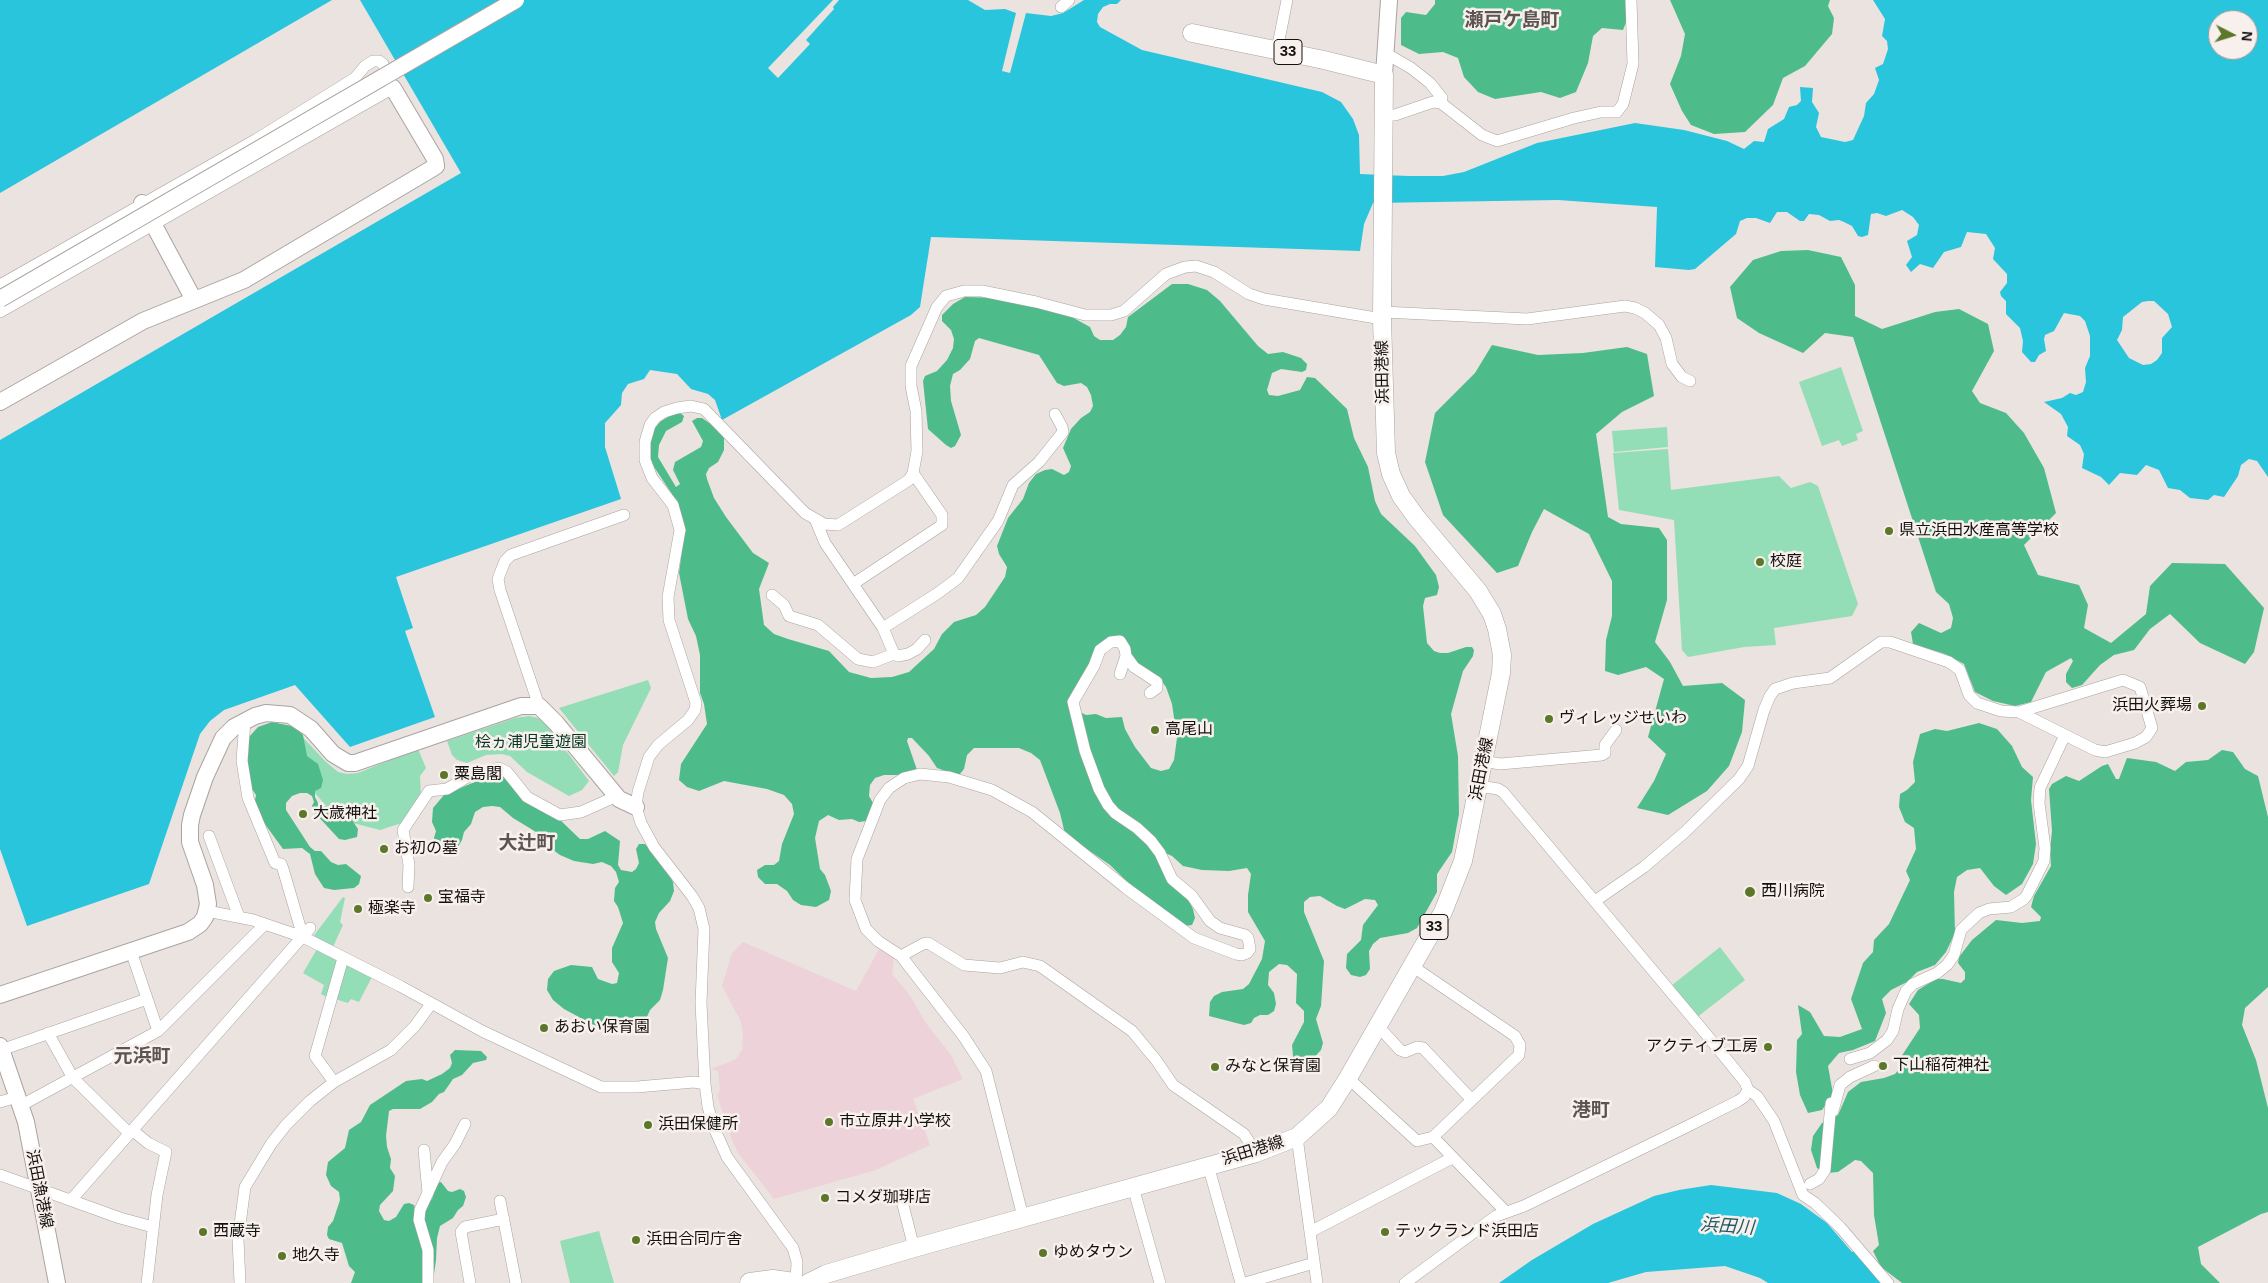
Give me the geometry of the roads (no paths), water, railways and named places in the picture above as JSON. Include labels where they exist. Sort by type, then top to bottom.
[{"type":"highway","points":[[750,1283],[773,1280],[795,1283]]},
{"type":"main road","name":"33","points":[[1192,33],[1277,50],[1384,75]]},
{"type":"main road","name":"浜田港線","points":[[808,1283],[826,1274],[914,1248],[1256,1153],[1297,1137],[1325,1112],[1348,1078],[1443,912],[1457,878],[1467,844],[1501,673],[1502,655],[1492,614],[1478,591],[1416,517],[1401,496],[1391,474],[1386,452],[1382,316],[1384,75]]},
{"type":"street","points":[[0,299],[516,0]]},
{"type":"street","points":[[1277,50],[1287,0]]},
{"type":"street","points":[[1384,75],[1389,0]]},
{"type":"street","points":[[1384,115],[1395,115],[1433,102],[1441,102],[1482,136],[1497,141],[1574,118],[1601,112],[1617,112],[1623,104],[1633,64],[1631,0]]},
{"type":"street","points":[[1385,53],[1411,68],[1430,83],[1442,98],[1441,102]]},
{"type":"street","points":[[0,285],[257,139],[355,78],[365,66],[373,61],[379,61],[383,64],[393,88],[435,159],[436,166],[244,280],[142,321],[0,402]]},
{"type":"street","points":[[0,312],[393,88]]},
{"type":"street","points":[[142,203],[194,300]]},
{"type":"street","points":[[795,1283],[797,1262],[793,1248],[727,1157],[710,1116],[705,1084],[701,1003],[704,929],[699,908],[654,847],[641,824],[636,807],[638,792],[649,757],[658,745],[688,720],[695,710],[696,703],[671,629],[667,609],[680,537],[679,522],[673,505],[652,478],[645,460],[646,433],[655,418],[664,412],[676,408],[691,406],[704,409],[805,513],[831,525],[846,521],[909,480],[913,473],[917,450],[916,411],[911,374],[914,357],[937,307],[946,296],[964,290],[982,291],[1085,315],[1111,315],[1124,311],[1166,274],[1185,266],[1196,266],[1214,272],[1249,294],[1264,299],[1382,316],[1527,319],[1625,306],[1630,307],[1645,312],[1659,325],[1666,338],[1672,364],[1682,377],[1690,381]]},
{"type":"street","points":[[883,628],[931,598],[958,578],[998,521],[1013,485],[1039,462],[1062,432],[1062,427],[1055,414]]},
{"type":"street","points":[[853,584],[942,525],[942,515],[913,473]]},
{"type":"street","points":[[624,514],[511,555],[505,561],[498,579],[539,706],[556,723],[617,796],[636,807]]},
{"type":"street","points":[[815,519],[825,543],[883,628],[894,654]]},
{"type":"street","points":[[772,595],[784,605],[789,616],[818,625],[858,659],[873,662],[894,654],[898,656],[908,654],[917,649],[925,640]]},
{"type":"street","points":[[1023,1217],[986,1071],[923,981],[901,956],[866,929],[857,910],[854,886],[857,860],[880,800],[898,781],[920,774],[950,777],[1000,793],[1032,812],[1126,888],[1194,938],[1242,955],[1250,949],[1250,943],[1245,935],[1220,928],[1210,921],[1192,896],[1172,879],[1160,853],[1108,805],[1094,776],[1085,752],[1074,702],[1094,666],[1100,650],[1108,643],[1120,641],[1126,649],[1126,656],[1120,674]]},
{"type":"street","points":[[1748,766],[1764,710],[1775,690],[1793,683],[1830,678],[1881,642],[1897,644],[1950,662],[1961,672],[1969,695],[1974,701],[1982,706],[2001,711],[2019,712],[2117,680],[2129,681],[2140,686],[2152,728],[2151,733],[2141,740],[2105,752],[2095,750],[2019,712]]},
{"type":"street","points":[[1126,656],[1134,666],[1157,682],[1155,691],[1150,693]]},
{"type":"street","points":[[0,995],[193,930],[203,921],[208,911],[207,892],[190,842],[190,825],[205,777],[223,738],[234,727],[245,720],[266,713],[290,715],[311,728],[333,754],[348,763],[355,763],[521,706],[539,706]]},
{"type":"street","points":[[245,720],[242,760],[248,798],[275,863],[281,864],[306,932]]},
{"type":"street","points":[[1483,761],[1500,764],[1602,755],[1605,753],[1605,745],[1616,730]]},
{"type":"street","points":[[1850,1059],[1870,1053],[1887,1040],[1893,1031],[1898,1009],[1906,991],[1913,984],[1938,973],[1947,965],[1954,955],[1961,930],[1979,913],[1990,909],[2016,905],[2027,895],[2044,861],[2045,848],[2039,803],[2040,788],[2065,735]]},
{"type":"street","points":[[1595,901],[1644,867],[1686,832],[1739,779],[1761,751]]},
{"type":"street","points":[[408,887],[409,865],[403,830],[429,791],[447,789],[469,776],[499,768],[507,772],[527,797],[560,815],[581,812],[617,796]]},
{"type":"street","points":[[1479,786],[1498,789],[1503,792],[1745,1082],[1748,1090],[1757,1096],[1774,1121],[1802,1195],[1834,1221],[1888,1283]]},
{"type":"street","points":[[209,836],[239,917]]},
{"type":"street","points":[[208,911],[306,932],[343,958],[400,986],[482,1031],[601,1087],[637,1087],[694,1082],[705,1084]]},
{"type":"street","points":[[0,1102],[19,1101],[73,1078],[158,1031],[266,924]]},
{"type":"street","points":[[71,1200],[306,932]]},
{"type":"street","points":[[901,956],[928,943],[964,965],[1000,968],[1023,962],[1040,966],[1132,1032],[1156,1060],[1173,1085],[1244,1134],[1256,1153]]},
{"type":"street","points":[[131,951],[158,1031]]},
{"type":"street","points":[[334,1082],[315,1056],[343,958]]},
{"type":"street","points":[[1348,1078],[1415,1141],[1433,1137],[1519,1055],[1519,1040],[1412,966]]},
{"type":"street","points":[[1,1048],[48,1034],[147,999]]},
{"type":"street","points":[[240,1283],[238,1239],[245,1187],[271,1144],[310,1100],[334,1082],[392,1050],[415,1026],[431,1004]]},
{"type":"street","points":[[1378,1026],[1400,1050],[1405,1052],[1417,1047],[1423,1048],[1472,1100]]},
{"type":"street","points":[[48,1034],[73,1078],[131,1132],[166,1152],[157,1196],[147,1283]]},
{"type":"street","name":"浜田漁港線","points":[[1,1048],[28,1131],[57,1283]]},
{"type":"street","points":[[1830,1117],[1840,1085],[1850,1077],[1874,1066]]},
{"type":"street","points":[[1405,1283],[1496,1216],[1524,1206],[1738,1101],[1744,1097],[1748,1090]]},
{"type":"street","points":[[1810,1184],[1819,1179],[1825,1170],[1831,1103]]},
{"type":"street","points":[[428,1283],[428,1250],[420,1220],[420,1210],[442,1162],[455,1144],[465,1124]]},
{"type":"street","points":[[1297,1137],[1317,1283]]},
{"type":"street","points":[[1433,1137],[1506,1212]]},
{"type":"street","points":[[424,1150],[428,1192]]},
{"type":"street","points":[[1310,1232],[1452,1158]]},
{"type":"street","points":[[1208,1165],[1241,1283]]},
{"type":"street","points":[[0,1175],[38,1187],[120,1218],[153,1227]]},
{"type":"street","points":[[1133,1187],[1160,1283]]},
{"type":"street","points":[[901,1197],[914,1248]]},
{"type":"street","points":[[500,1201],[516,1283]]},
{"type":"street","points":[[470,1283],[461,1232],[465,1227],[504,1219]]},
{"type":"street","points":[[1245,1283],[1314,1263]]},
{"type":"water","points":[[0,0],[332,0],[0,193]]},
{"type":"water","points":[[360,0],[833,0],[768,68],[778,78],[810,44],[806,40],[834,9],[833,7],[839,0],[968,0],[985,10],[1005,9],[1016,13],[1002,71],[1010,73],[1026,13],[1051,16],[1063,13],[1084,0],[1121,0],[1117,4],[1103,7],[1098,14],[1097,22],[1100,27],[1142,50],[1322,92],[1341,102],[1353,119],[1359,135],[1360,174],[1443,176],[1464,172],[1537,143],[1635,123],[1684,130],[1727,141],[1744,149],[1754,141],[1764,142],[1768,129],[1784,119],[1789,107],[1797,105],[1801,101],[1800,87],[1813,88],[1812,102],[1819,113],[1816,127],[1821,137],[1845,142],[1853,140],[1864,116],[1866,103],[1874,94],[1879,80],[1875,68],[1883,64],[1888,49],[1887,41],[1882,36],[1885,19],[1873,0],[2268,0],[2268,477],[2257,461],[2249,459],[2241,465],[2238,476],[2224,497],[2214,495],[2208,500],[2190,498],[2180,490],[2168,488],[2159,470],[2146,465],[2137,475],[2120,473],[2109,485],[2101,477],[2082,468],[2084,454],[2080,445],[2067,436],[2068,427],[2061,414],[2044,402],[2062,398],[2070,393],[2076,395],[2083,392],[2086,382],[2085,368],[2090,356],[2090,336],[2085,321],[2080,316],[2064,313],[2054,331],[2045,335],[2046,351],[2039,355],[2035,362],[2031,362],[2022,352],[2023,341],[2020,328],[2006,314],[2006,301],[2000,292],[2007,283],[2007,274],[1993,259],[1995,248],[1986,234],[1967,232],[1961,247],[1944,252],[1933,268],[1920,264],[1911,272],[1906,265],[1912,257],[1907,241],[1917,235],[1919,225],[1913,217],[1902,210],[1886,216],[1877,213],[1871,214],[1868,235],[1862,237],[1858,236],[1852,226],[1839,220],[1830,221],[1819,215],[1809,214],[1804,221],[1800,221],[1787,212],[1777,212],[1770,223],[1756,218],[1747,218],[1740,221],[1736,234],[1695,269],[1689,270],[1655,267],[1657,207],[1558,200],[1373,203],[1364,224],[1360,251],[931,237],[920,307],[911,315],[722,420],[715,400],[708,394],[691,389],[677,374],[650,370],[644,379],[628,384],[622,393],[621,405],[605,423],[605,447],[621,499],[396,577],[413,628],[405,631],[435,717],[350,747],[295,685],[224,710],[210,721],[200,734],[149,884],[27,926],[0,849],[0,440],[461,173]],"holes":[[[2154,301],[2168,314],[2172,327],[2162,338],[2162,353],[2157,360],[2151,364],[2143,365],[2129,358],[2117,340],[2122,330],[2123,317],[2142,302]]]},
{"type":"water","name":"浜田川","points":[[1711,1185],[1777,1193],[1801,1204],[1827,1223],[1852,1252],[1856,1251],[1882,1283],[1768,1283],[1760,1278],[1725,1266],[1646,1272],[1608,1283],[1499,1283],[1532,1260],[1593,1224],[1654,1196]]},
{"type":"place","name":"県立浜田水産高等学校","points":[[1889,531]]},
{"type":"place","name":"校庭","points":[[1760,562]]},
{"type":"place","name":"浜田火葬場","points":[[2202,706]]},
{"type":"place","name":"ヴィレッジせいわ","points":[[1549,719]]},
{"type":"place","name":"高尾山","points":[[1155,730]]},
{"type":"place","name":"粟島閣","points":[[444,775]]},
{"type":"place","name":"大歳神社","points":[[303,814]]},
{"type":"place","name":"お初の墓","points":[[384,849]]},
{"type":"place","name":"西川病院","points":[[1750,892]]},
{"type":"place","name":"宝福寺","points":[[428,898]]},
{"type":"place","name":"極楽寺","points":[[358,909]]},
{"type":"place","name":"あおい保育園","points":[[544,1028]]},
{"type":"place","name":"アクティブ工房","points":[[1768,1047]]},
{"type":"place","name":"下山稲荷神社","points":[[1883,1066]]},
{"type":"place","name":"みなと保育園","points":[[1215,1067]]},
{"type":"place","name":"市立原井小学校","points":[[829,1122]]},
{"type":"place","name":"浜田保健所","points":[[648,1125]]},
{"type":"place","name":"コメダ珈琲店","points":[[825,1198]]},
{"type":"place","name":"西蔵寺","points":[[203,1232]]},
{"type":"place","name":"テックランド浜田店","points":[[1385,1232]]},
{"type":"place","name":"浜田合同庁舎","points":[[636,1240]]},
{"type":"place","name":"ゆめタウン","points":[[1043,1253]]},
{"type":"place","name":"地久寺","points":[[282,1256]]},
{"type":"district","name":"瀬戸ケ島町","points":[[1512,21]]},
{"type":"district","name":"大辻町","points":[[527,844]]},
{"type":"district","name":"元浜町","points":[[142,1057]]},
{"type":"district","name":"港町","points":[[1591,1111]]},
{"type":"park label","name":"桧ヵ浦児童遊園","points":[[531,743]]}]
